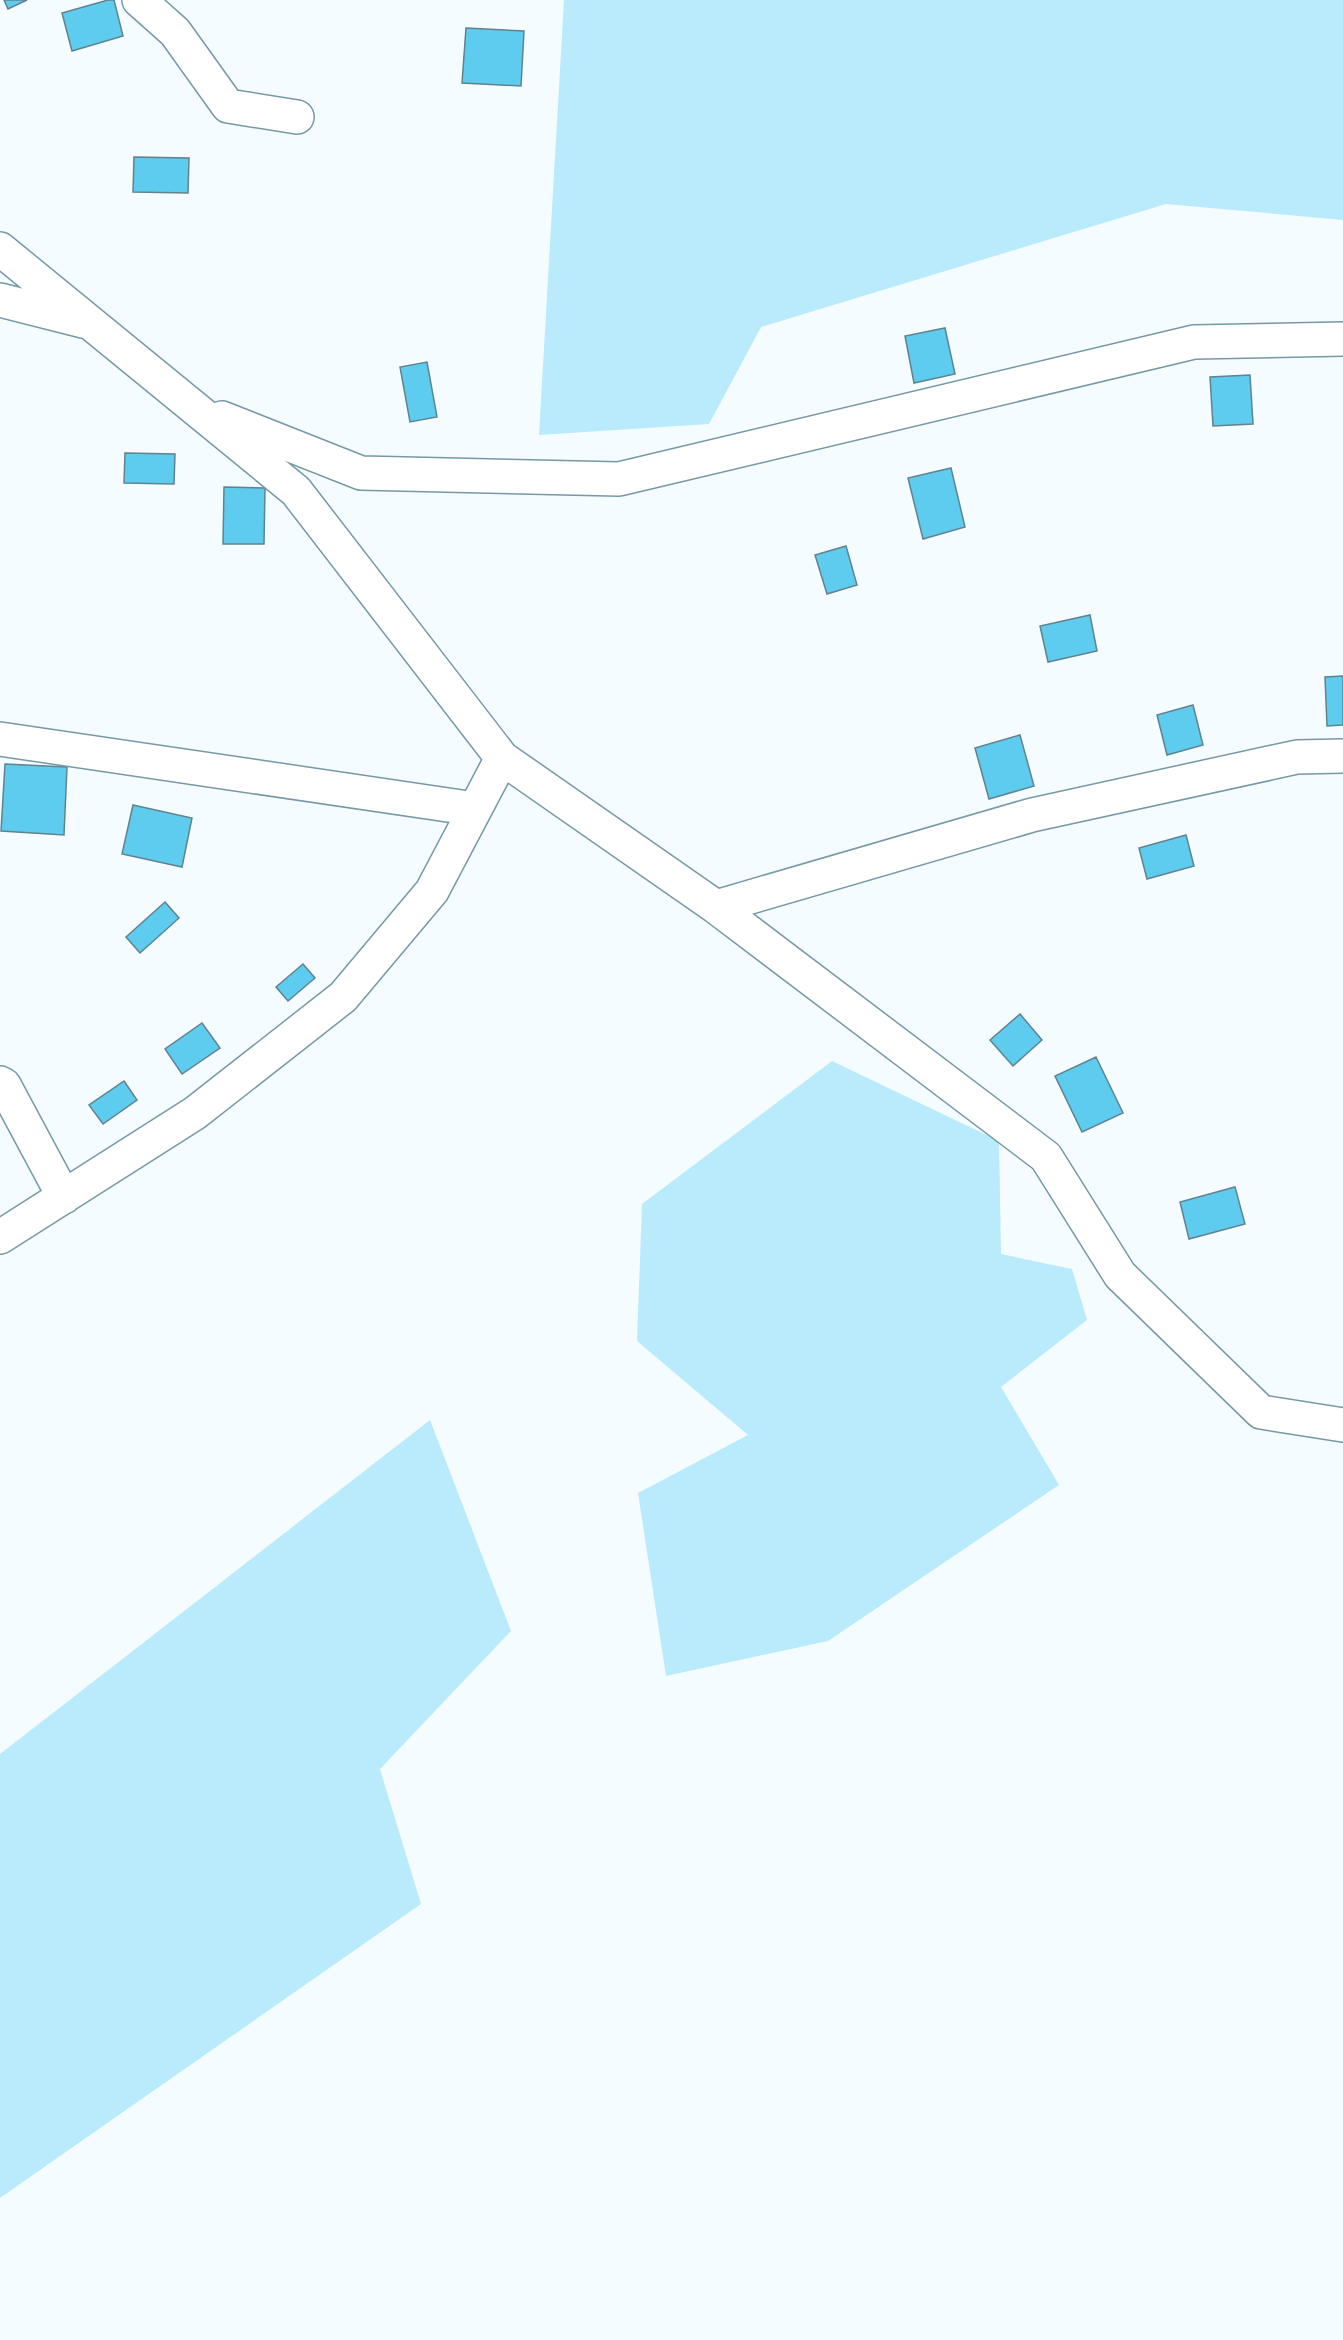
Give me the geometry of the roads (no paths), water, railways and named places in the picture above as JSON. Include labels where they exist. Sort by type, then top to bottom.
[{"type":"street","points":[[139,0],[175,32],[228,106],[297,117]]},
{"type":"street","points":[[0,249],[297,491],[502,758],[716,907],[1046,1157],[1120,1275],[1262,1412],[1343,1425]]},
{"type":"street","points":[[0,300],[90,323]]},
{"type":"street","points":[[194,407],[361,473],[619,479],[1194,342],[1343,339]]},
{"type":"street","points":[[0,739],[475,810]]},
{"type":"street","points":[[716,907],[1032,815],[1297,757],[1343,756]]},
{"type":"street","points":[[0,1238],[195,1113],[343,997],[432,891],[502,758]]},
{"type":"street","points":[[0,1083],[4,1085],[64,1197]]}]
